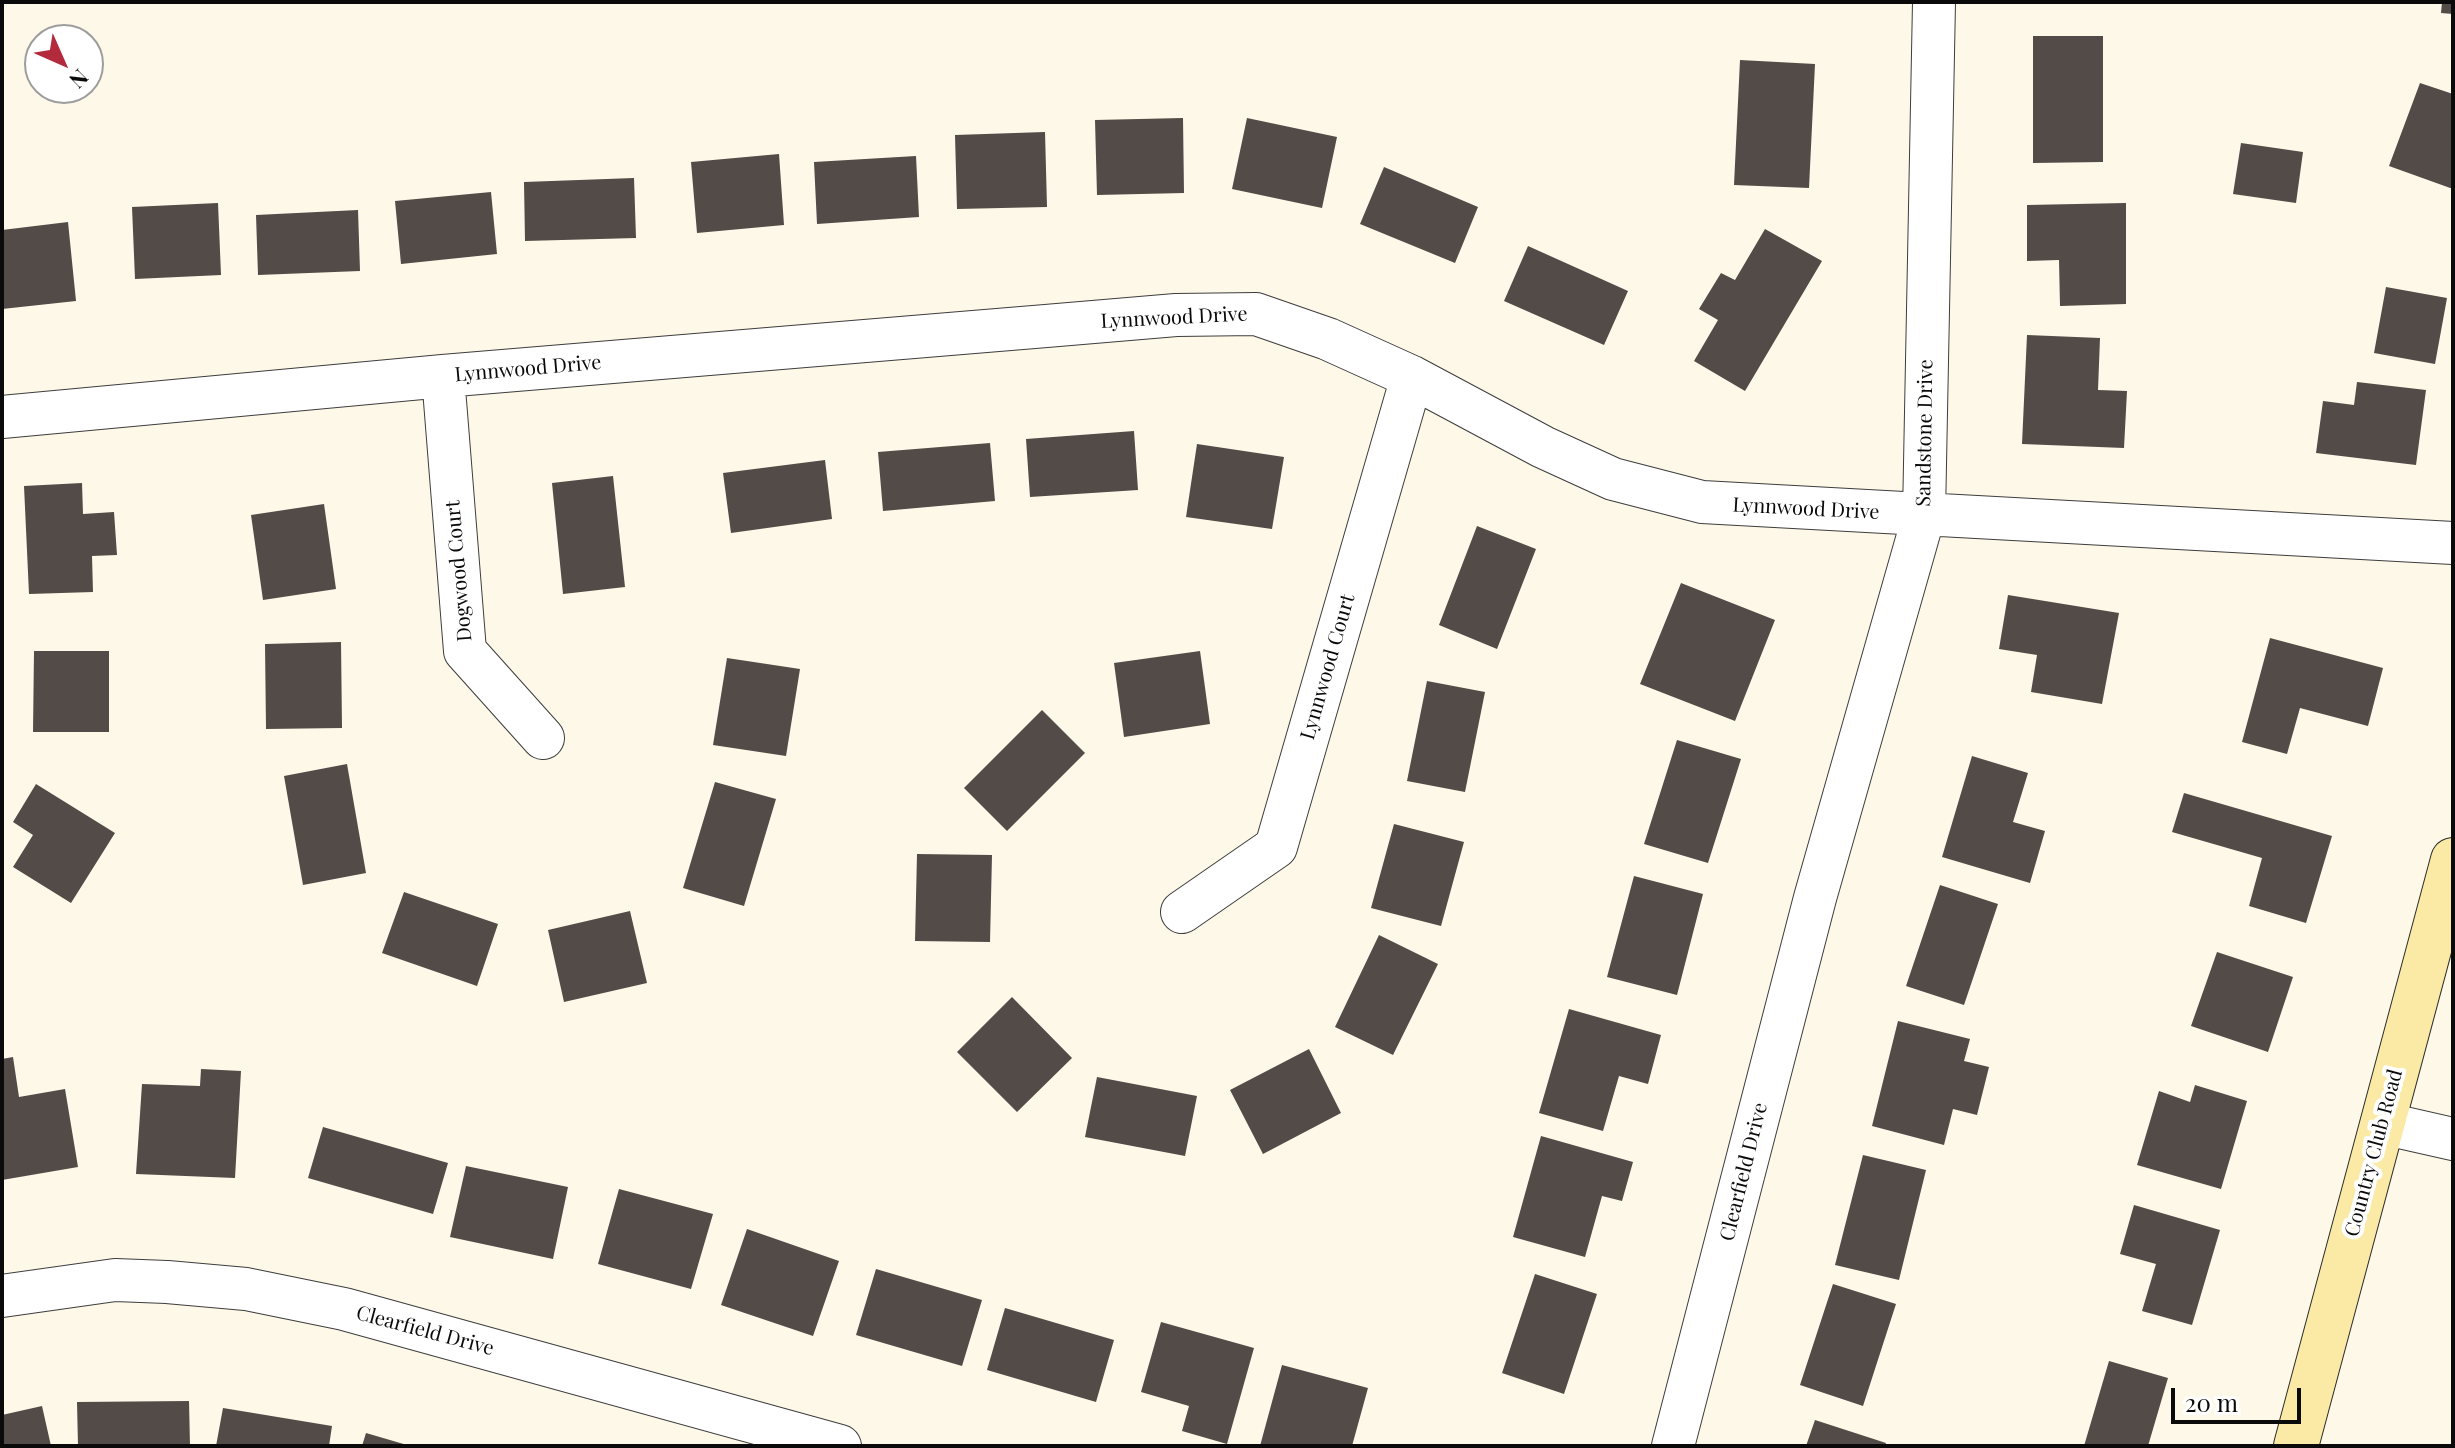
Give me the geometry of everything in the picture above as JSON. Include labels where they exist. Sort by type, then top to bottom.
[{"type":"main road","name":"Country Club Road","points":[[2296,1446],[2453,860]]},
{"type":"street","name":"Sandstone Drive","points":[[1815,898],[1924,515],[1934,2]]},
{"type":"street","name":"Lynnwood Drive","points":[[2,417],[443,376],[1176,315],[1256,314],[1328,339],[1412,377],[1543,447],[1613,479],[1702,502],[2453,543]]},
{"type":"street","name":"Dogwood Court","points":[[443,376],[465,651],[543,738]]},
{"type":"street","name":"Lynnwood Court","points":[[1182,912],[1276,847],[1412,377]]},
{"type":"street","name":"Clearfield Drive","points":[[1673,1446],[1815,898]]},
{"type":"street","points":[[2382,1123],[2453,1139]]},
{"type":"street","name":"Clearfield Drive","points":[[2,1296],[115,1280],[246,1289],[344,1309],[840,1446]]},
{"type":"building","points":[[2442,2],[2453,2],[2453,14],[2441,13]]},
{"type":"building","points":[[2033,36],[2103,36],[2103,162],[2033,163]]},
{"type":"building","points":[[1740,60],[1815,64],[1809,188],[1734,185]]},
{"type":"building","points":[[2420,83],[2453,94],[2453,189],[2389,166]]},
{"type":"building","points":[[1183,118],[1184,193],[1097,195],[1095,120]]},
{"type":"building","points":[[1247,118],[1337,137],[1322,208],[1232,189]]},
{"type":"building","points":[[1045,132],[1047,207],[957,209],[955,135]]},
{"type":"building","points":[[2241,143],[2303,152],[2296,203],[2233,194]]},
{"type":"building","points":[[779,154],[784,225],[697,233],[691,162]]},
{"type":"building","points":[[916,156],[919,217],[817,224],[814,162]]},
{"type":"building","points":[[1384,167],[1478,207],[1455,263],[1360,224]]},
{"type":"building","points":[[634,178],[636,238],[525,241],[524,182]]},
{"type":"building","points":[[491,192],[497,254],[401,264],[395,201]]},
{"type":"building","points":[[218,203],[221,275],[135,279],[132,207]]},
{"type":"building","points":[[2126,203],[2126,304],[2060,306],[2059,260],[2027,261],[2027,205]]},
{"type":"building","points":[[358,210],[360,271],[258,275],[256,215]]},
{"type":"building","points":[[68,222],[76,301],[2,309],[2,230]]},
{"type":"building","points":[[1765,229],[1822,261],[1745,391],[1694,361],[1718,320],[1699,309],[1721,273],[1735,280]]},
{"type":"building","points":[[1528,246],[1628,291],[1604,345],[1504,301]]},
{"type":"building","points":[[2386,287],[2447,298],[2435,364],[2374,353]]},
{"type":"building","points":[[2027,335],[2100,338],[2098,390],[2127,391],[2124,448],[2022,444]]},
{"type":"building","points":[[2357,382],[2426,390],[2416,465],[2316,453],[2323,401],[2354,405]]},
{"type":"building","points":[[1134,431],[1138,490],[1030,497],[1026,439]]},
{"type":"building","points":[[990,443],[995,501],[883,511],[878,452]]},
{"type":"building","points":[[1197,444],[1284,457],[1272,529],[1186,517]]},
{"type":"building","points":[[825,460],[832,519],[731,533],[723,473]]},
{"type":"building","points":[[613,476],[625,587],[563,594],[552,483]]},
{"type":"building","points":[[82,483],[83,514],[114,512],[117,555],[92,556],[93,592],[29,594],[24,486]]},
{"type":"building","points":[[324,504],[336,589],[263,600],[251,515]]},
{"type":"building","points":[[1477,526],[1536,549],[1497,649],[1439,625]]},
{"type":"building","points":[[1681,583],[1775,620],[1735,721],[1640,684]]},
{"type":"building","points":[[2008,595],[2119,613],[2102,704],[2031,692],[2037,655],[1999,649]]},
{"type":"building","points":[[2270,638],[2383,668],[2368,726],[2300,708],[2287,754],[2242,742]]},
{"type":"building","points":[[341,642],[342,728],[266,729],[265,644]]},
{"type":"building","points":[[34,651],[109,651],[109,732],[33,732]]},
{"type":"building","points":[[1200,651],[1210,724],[1124,737],[1114,663]]},
{"type":"building","points":[[727,658],[800,669],[786,756],[713,745]]},
{"type":"building","points":[[1427,681],[1485,692],[1465,792],[1407,781]]},
{"type":"building","points":[[1042,710],[1085,753],[1007,831],[964,788]]},
{"type":"building","points":[[1677,740],[1741,759],[1708,863],[1644,844]]},
{"type":"building","points":[[1972,756],[2028,773],[2013,822],[2045,831],[2030,883],[1942,857]]},
{"type":"building","points":[[347,764],[366,873],[303,885],[284,776]]},
{"type":"building","points":[[715,782],[776,799],[744,906],[683,888]]},
{"type":"building","points":[[36,784],[115,833],[71,903],[13,867],[33,835],[13,822]]},
{"type":"building","points":[[2184,793],[2332,836],[2306,923],[2249,906],[2262,858],[2172,832]]},
{"type":"building","points":[[1394,824],[1464,842],[1441,926],[1371,908]]},
{"type":"building","points":[[917,854],[992,855],[990,942],[915,941]]},
{"type":"building","points":[[1634,876],[1703,894],[1677,995],[1607,977]]},
{"type":"building","points":[[1940,885],[1998,904],[1964,1005],[1906,986]]},
{"type":"building","points":[[404,892],[498,924],[477,986],[382,953]]},
{"type":"building","points":[[630,911],[647,983],[564,1002],[548,930]]},
{"type":"building","points":[[1379,935],[1438,964],[1393,1055],[1335,1027]]},
{"type":"building","points":[[2217,952],[2293,977],[2268,1052],[2191,1026]]},
{"type":"building","points":[[1012,997],[1072,1058],[1017,1112],[957,1052]]},
{"type":"building","points":[[1569,1009],[1661,1035],[1648,1084],[1619,1076],[1603,1131],[1539,1113]]},
{"type":"building","points":[[1898,1021],[1970,1039],[1964,1061],[1989,1067],[1977,1115],[1953,1109],[1944,1145],[1872,1126]]},
{"type":"building","points":[[1309,1049],[1341,1113],[1263,1154],[1230,1090]]},
{"type":"building","points":[[13,1057],[19,1097],[65,1089],[78,1167],[2,1180],[2,1059]]},
{"type":"building","points":[[201,1069],[241,1071],[235,1178],[136,1174],[142,1084],[200,1086]]},
{"type":"building","points":[[1097,1077],[1197,1096],[1185,1156],[1085,1137]]},
{"type":"building","points":[[2195,1085],[2247,1101],[2221,1189],[2137,1165],[2159,1091],[2190,1102]]},
{"type":"building","points":[[323,1127],[448,1163],[433,1214],[308,1178]]},
{"type":"building","points":[[1541,1136],[1633,1162],[1622,1201],[1602,1196],[1585,1257],[1513,1237]]},
{"type":"building","points":[[1863,1155],[1926,1170],[1899,1280],[1835,1265]]},
{"type":"building","points":[[466,1166],[568,1187],[553,1259],[450,1237]]},
{"type":"building","points":[[619,1189],[713,1214],[691,1289],[598,1264]]},
{"type":"building","points":[[2134,1205],[2220,1230],[2192,1325],[2142,1311],[2156,1264],[2120,1254]]},
{"type":"building","points":[[747,1229],[839,1261],[813,1336],[721,1305]]},
{"type":"building","points":[[876,1269],[982,1300],[962,1366],[856,1335]]},
{"type":"building","points":[[1535,1274],[1597,1294],[1564,1394],[1502,1373]]},
{"type":"building","points":[[1833,1284],[1896,1304],[1863,1406],[1800,1385]]},
{"type":"building","points":[[1005,1308],[1114,1340],[1096,1402],[987,1370]]},
{"type":"building","points":[[1161,1322],[1254,1348],[1227,1444],[1182,1431],[1189,1406],[1141,1392]]},
{"type":"building","points":[[2109,1361],[2168,1378],[2148,1446],[2084,1446]]},
{"type":"building","points":[[1282,1365],[1368,1388],[1352,1446],[1260,1446]]},
{"type":"building","points":[[189,1401],[190,1446],[78,1446],[77,1402]]},
{"type":"building","points":[[42,1406],[51,1446],[2,1446],[2,1415]]},
{"type":"building","points":[[223,1408],[332,1426],[329,1446],[216,1446]]},
{"type":"building","points":[[1815,1420],[1886,1443],[1885,1446],[1806,1446]]},
{"type":"building","points":[[366,1433],[407,1445],[407,1446],[362,1446]]}]
